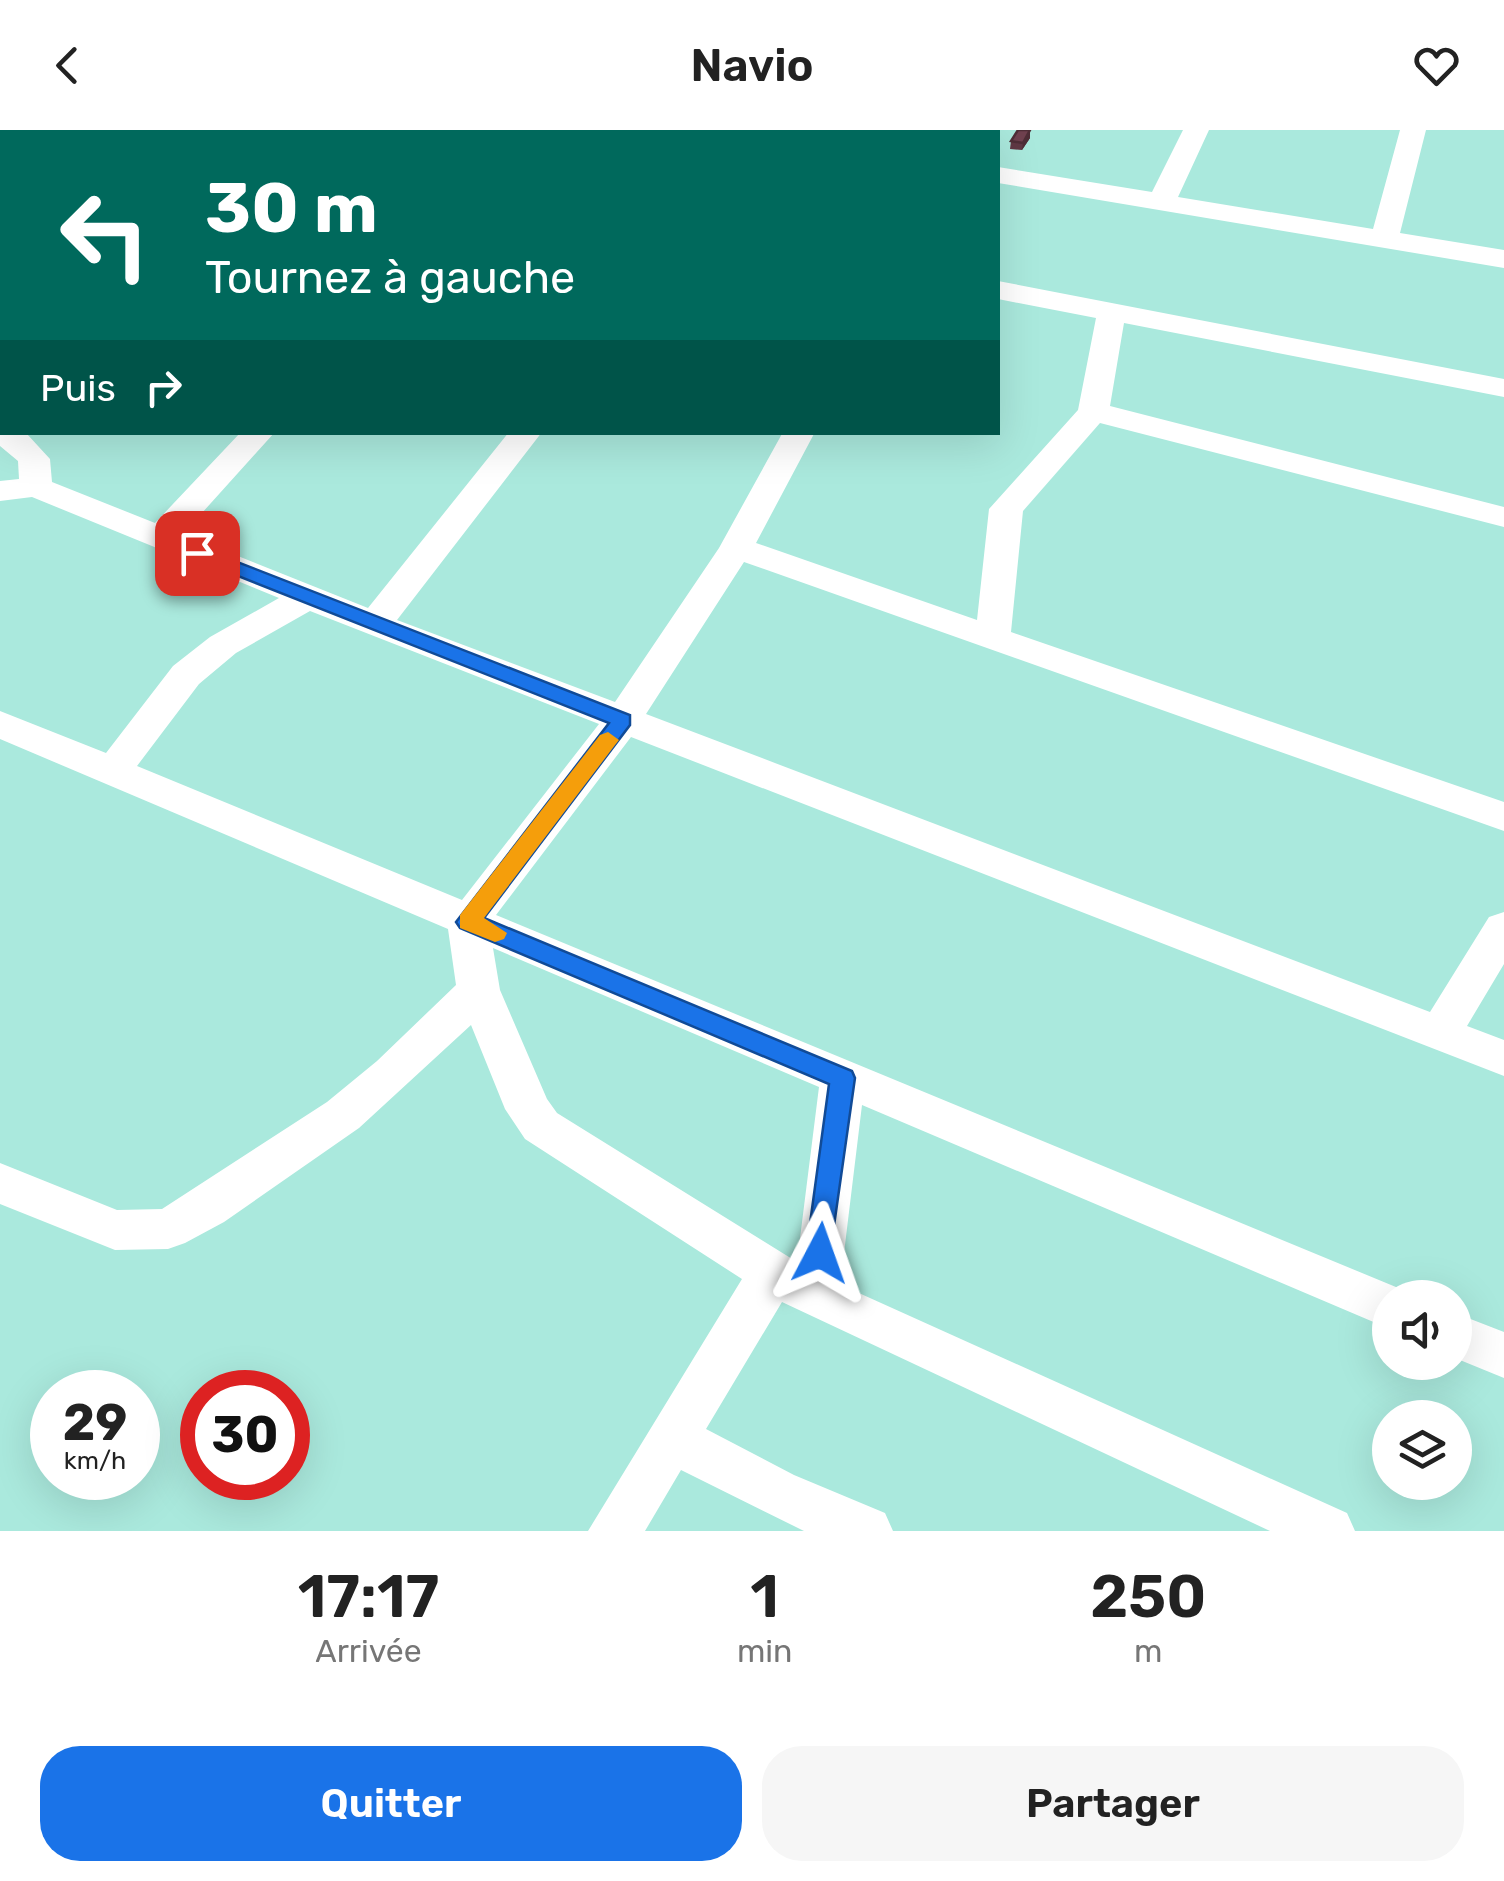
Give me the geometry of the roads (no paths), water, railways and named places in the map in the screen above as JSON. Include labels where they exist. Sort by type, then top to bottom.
[{"type":"street","points":[[1160,203],[1196,130]]},
{"type":"street","points":[[1384,239],[1413,130]]},
{"type":"street","points":[[1000,175],[1504,258]]},
{"type":"street","points":[[1000,290],[1504,388]]},
{"type":"street","points":[[993,635],[1006,509],[1092,412],[1112,314]]},
{"type":"street","points":[[1092,412],[1251,446],[1376,486],[1504,517]]},
{"type":"street","points":[[8,435],[34,459],[18,489],[160,538],[1504,1058]]},
{"type":"street","points":[[160,538],[256,435]]},
{"type":"street","points":[[374,624],[524,435]]},
{"type":"street","points":[[798,435],[736,548],[623,720],[468,922],[478,990],[528,1109],[541,1126],[774,1273],[827,1302],[1328,1531]]},
{"type":"street","points":[[736,548],[1504,817]]},
{"type":"street","points":[[113,771],[186,675],[223,645],[307,597]]},
{"type":"street","points":[[0,724],[1372,1300]]},
{"type":"street","points":[[1440,1033],[1504,928]]},
{"type":"street","points":[[0,1183],[116,1230],[168,1229],[343,1115],[393,1074],[478,990]]},
{"type":"street","points":[[827,1302],[820,1253],[842,1078]]},
{"type":"street","points":[[615,1531],[774,1273]]},
{"type":"street","points":[[1472,1341],[1504,1355]]},
{"type":"street","points":[[672,1438],[804,1519],[866,1531]]}]
